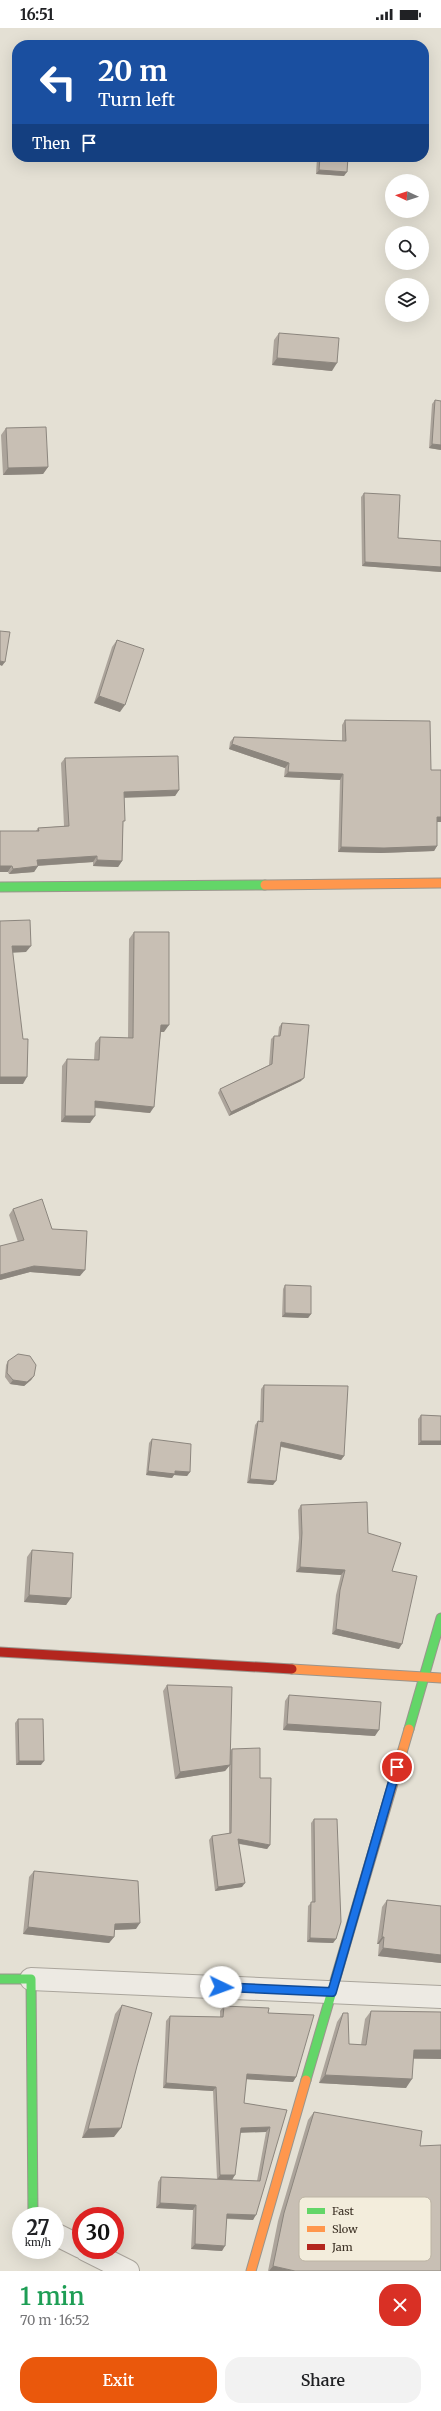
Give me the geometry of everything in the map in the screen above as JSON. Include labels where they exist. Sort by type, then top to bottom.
[{"type":"street","points":[[0,887],[441,883]]},
{"type":"street","points":[[251,2271],[441,1618]]},
{"type":"street","points":[[0,1652],[441,1678]]},
{"type":"street","points":[[0,1979],[31,1979],[441,1997]]},
{"type":"street","points":[[31,1979],[33,2207]]},
{"type":"street","points":[[104,2259],[128,2271]]},
{"type":"building","points":[[320,162],[348,162],[347,172],[319,170]]},
{"type":"building","points":[[279,333],[339,338],[337,363],[277,358]]},
{"type":"building","points":[[435,400],[441,401],[441,445],[432,444]]},
{"type":"building","points":[[46,427],[48,467],[8,468],[6,428]]},
{"type":"building","points":[[364,493],[400,495],[398,538],[441,541],[441,567],[365,562]]},
{"type":"building","points":[[0,631],[10,632],[5,662],[0,661]]},
{"type":"building","points":[[117,640],[144,649],[125,705],[99,696]]},
{"type":"building","points":[[345,720],[430,721],[431,770],[441,770],[441,817],[437,817],[437,846],[384,848],[341,847],[343,774],[288,772],[289,763],[232,744],[234,737],[346,741]]},
{"type":"building","points":[[178,756],[179,790],[124,792],[125,821],[123,821],[122,861],[97,860],[97,856],[37,860],[38,866],[13,869],[12,866],[0,866],[0,831],[39,831],[38,828],[69,826],[65,758]]},
{"type":"building","points":[[30,920],[31,946],[12,946],[23,1039],[28,1039],[27,1077],[0,1077],[0,921]]},
{"type":"building","points":[[134,932],[169,932],[169,1025],[161,1025],[154,1107],[95,1101],[95,1116],[65,1116],[67,1059],[99,1060],[100,1037],[133,1038]]},
{"type":"building","points":[[282,1023],[309,1025],[304,1078],[231,1112],[220,1089],[272,1064],[274,1036],[280,1036]]},
{"type":"building","points":[[42,1199],[52,1229],[87,1231],[85,1270],[34,1266],[0,1275],[0,1246],[24,1240],[13,1209]]},
{"type":"building","points":[[285,1285],[311,1286],[311,1314],[285,1313]]},
{"type":"building","points":[[18,1354],[30,1356],[36,1365],[34,1376],[27,1382],[13,1380],[7,1373],[8,1361]]},
{"type":"building","points":[[264,1385],[348,1386],[344,1456],[281,1442],[276,1481],[250,1479],[258,1421],[263,1422]]},
{"type":"building","points":[[421,1415],[441,1416],[441,1441],[421,1441]]},
{"type":"building","points":[[152,1439],[191,1444],[190,1472],[175,1471],[175,1474],[148,1471]]},
{"type":"building","points":[[367,1502],[368,1533],[401,1543],[392,1571],[417,1576],[402,1644],[336,1629],[340,1590],[345,1570],[300,1567],[302,1533],[301,1505]]},
{"type":"building","points":[[32,1550],[73,1553],[71,1598],[29,1595]]},
{"type":"building","points":[[167,1685],[232,1687],[230,1765],[180,1772]]},
{"type":"building","points":[[289,1695],[381,1702],[379,1730],[287,1724]]},
{"type":"building","points":[[18,1719],[43,1719],[44,1761],[19,1761]]},
{"type":"building","points":[[260,1748],[260,1778],[271,1778],[270,1845],[238,1839],[245,1883],[218,1887],[212,1836],[231,1833],[232,1749]]},
{"type":"building","points":[[314,1819],[337,1819],[341,1922],[336,1939],[310,1938],[311,1902],[315,1902]]},
{"type":"building","points":[[34,1871],[138,1881],[140,1923],[115,1924],[114,1937],[28,1927]]},
{"type":"building","points":[[387,1900],[441,1906],[441,1955],[383,1948],[384,1937],[382,1937]]},
{"type":"building","points":[[122,2005],[152,2013],[121,2128],[88,2129]]},
{"type":"building","points":[[224,2006],[269,2008],[268,2013],[314,2015],[296,2077],[247,2074],[244,2103],[287,2110],[256,2215],[227,2214],[225,2246],[195,2244],[196,2205],[160,2203],[161,2177],[260,2181],[270,2127],[241,2128],[235,2175],[220,2175],[216,2087],[166,2083],[170,2016],[223,2017]]},
{"type":"building","points":[[371,2011],[441,2012],[441,2050],[414,2050],[412,2079],[325,2075],[343,2013],[348,2013],[349,2044],[366,2045]]},
{"type":"building","points":[[314,2112],[422,2131],[420,2146],[441,2145],[441,2271],[295,2271],[273,2266],[284,2213]]},
{"type":"traffic: fast","points":[[0,887],[265,885]]},
{"type":"traffic: fast","points":[[409,1729],[441,1618]]},
{"type":"traffic: fast","points":[[306,2080],[361,1892]]},
{"type":"traffic: fast","points":[[0,1979],[31,1979],[33,2207]]},
{"type":"traffic: slow","points":[[265,885],[441,883]]},
{"type":"traffic: slow","points":[[292,1669],[441,1678]]},
{"type":"traffic: slow","points":[[361,1892],[409,1729]]},
{"type":"traffic: slow","points":[[251,2271],[306,2080]]},
{"type":"traffic: jam","points":[[0,1652],[292,1669]]},
{"type":"route","points":[[221,1987],[332,1992],[397,1767]]}]
